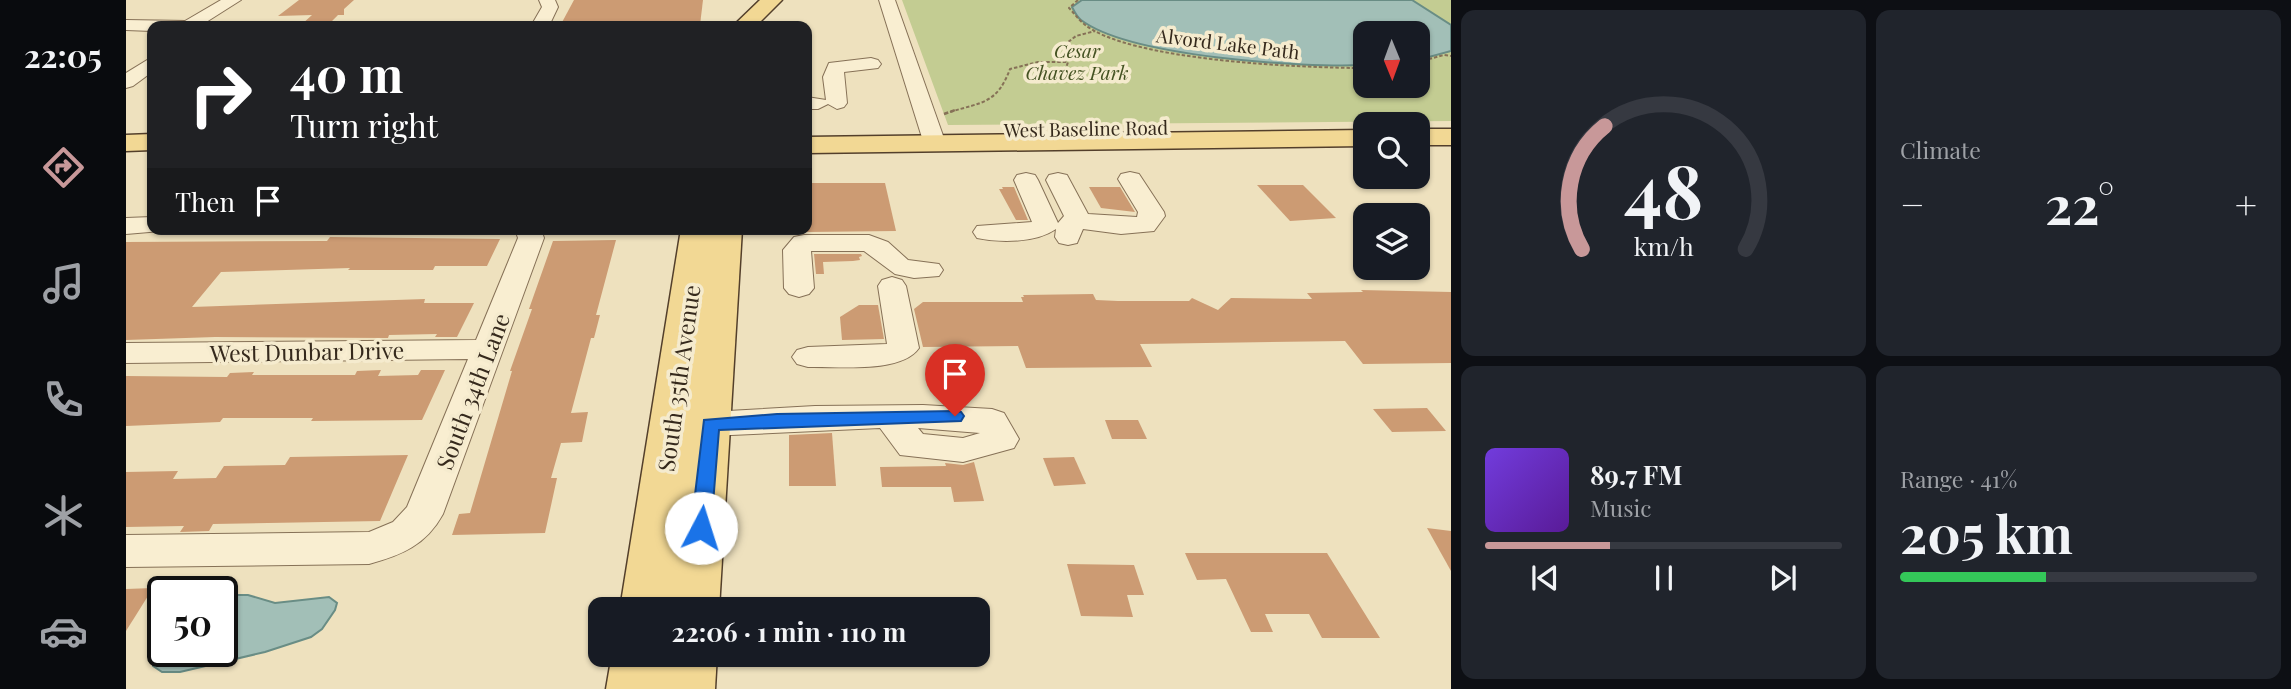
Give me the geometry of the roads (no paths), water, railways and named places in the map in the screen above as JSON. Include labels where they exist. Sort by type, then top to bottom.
[{"type":"main road","points":[[749,21],[772,0]]},
{"type":"main road","points":[[1430,125],[1451,125]]},
{"type":"main road","name":"West Baseline Road","points":[[1132,134],[1353,126]]},
{"type":"main road","points":[[812,145],[859,144],[936,130]]},
{"type":"main road","name":"West Baseline Road","points":[[812,131],[936,130],[1353,138]]},
{"type":"main road","points":[[1430,137],[1451,137]]},
{"type":"main road","points":[[126,143],[147,142]]},
{"type":"main road","name":"South 35th Avenue","points":[[693,597],[700,398],[697,235]]},
{"type":"main road","name":"South 35th Avenue","points":[[649,597],[700,398],[725,235]]},
{"type":"main road","points":[[635,689],[638,667]]},
{"type":"main road","points":[[686,689],[688,667]]},
{"type":"street","points":[[197,21],[233,0]]},
{"type":"street","points":[[543,21],[550,7],[547,0]]},
{"type":"street","points":[[887,0],[936,130]]},
{"type":"street","points":[[126,25],[147,25]]},
{"type":"street","points":[[126,36],[147,36]]},
{"type":"street","points":[[126,68],[147,53]]},
{"type":"street","points":[[820,103],[836,67],[871,64]]},
{"type":"street","points":[[126,82],[147,67]]},
{"type":"street","points":[[1058,180],[1072,230],[1145,225],[1151,212],[1130,179]]},
{"type":"street","points":[[986,232],[1035,231],[1046,225],[1026,180]]},
{"type":"street","points":[[126,226],[147,225]]},
{"type":"street","name":"South 34th Lane","points":[[126,551],[369,548],[395,541],[412,530],[425,514],[530,235]]},
{"type":"street","points":[[799,288],[797,250],[804,243],[869,243],[878,247],[893,265],[929,270]]},
{"type":"street","points":[[808,357],[890,355],[900,352],[903,348],[902,337],[892,286]]},
{"type":"street","name":"West Dunbar Drive","points":[[126,353],[488,349]]},
{"type":"street","points":[[700,398],[891,418]]},
{"type":"water","points":[[1082,0],[1412,0],[1451,25],[1451,51],[1430,57],[1430,21],[1353,21],[1353,65],[1261,62],[1137,43],[1105,33],[1081,20],[1072,7]]},
{"type":"water","points":[[238,595],[248,595],[275,603],[329,597],[337,603],[322,629],[311,637],[238,658]]},
{"type":"water","points":[[154,667],[201,667],[180,672],[162,672]]},
{"type":"park label","name":"Cesar Chavez Park","points":[[1077,61]]}]
